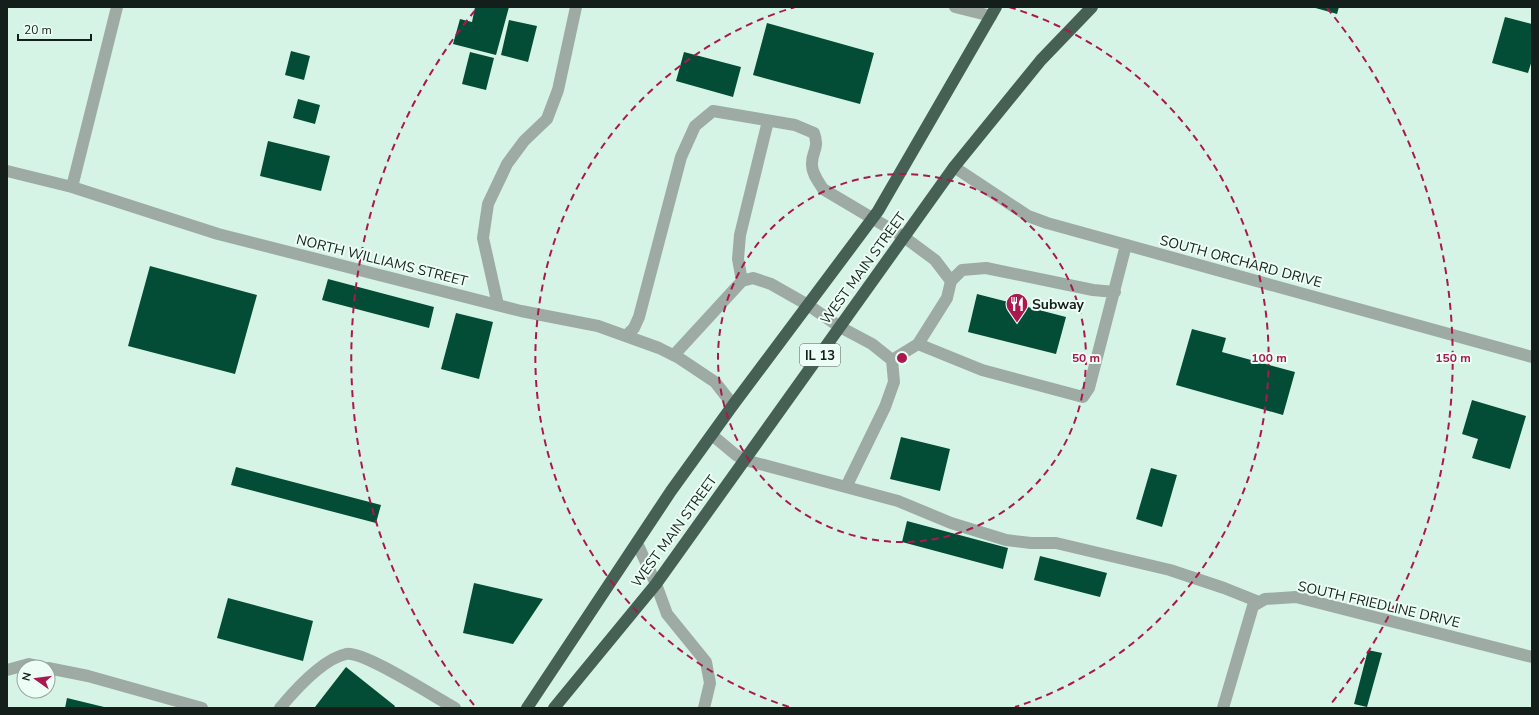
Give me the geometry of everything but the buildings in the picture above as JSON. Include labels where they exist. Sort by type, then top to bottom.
[{"type":"highway","name":"WEST MAIN STREET","points":[[554,708],[656,584],[954,167],[1041,60],[1092,7]]},
{"type":"highway","name":"WEST MAIN STREET","points":[[527,708],[637,543],[733,405],[873,218],[993,12]]},
{"type":"street","points":[[72,187],[117,7]]},
{"type":"street","points":[[498,305],[483,238],[488,204],[507,164],[524,141],[547,119],[558,90],[576,7]]},
{"type":"street","points":[[955,7],[993,12]]},
{"type":"street","points":[[626,336],[634,328],[639,316],[681,157],[695,126],[713,111],[795,125],[814,133],[817,142],[812,165],[819,183],[823,188],[904,237],[935,260],[951,281]]},
{"type":"street","points":[[742,281],[738,259],[740,235],[768,120]]},
{"type":"street","name":"SOUTH ORCHARD DRIVE","points":[[954,167],[1028,216],[1126,245],[1532,357]]},
{"type":"street","name":"NORTH WILLIAMS STREET","points":[[7,171],[72,187],[218,234],[498,305],[598,326],[674,356],[715,382],[733,405]]},
{"type":"street","points":[[918,344],[982,370],[1083,396],[1089,388],[1126,245]]},
{"type":"street","points":[[892,360],[918,344],[947,298],[951,281],[962,270],[986,268],[1093,290],[1115,292]]},
{"type":"street","points":[[674,356],[742,281],[753,278],[771,284],[808,305],[840,327],[872,344],[892,360],[894,382],[885,407],[846,487]]},
{"type":"street","points":[[712,435],[736,455],[745,460],[898,501],[952,522],[1006,540],[1031,543],[1056,542],[1163,568],[1224,588],[1259,602]]},
{"type":"street","points":[[637,543],[656,584],[667,614],[706,662],[710,683],[704,708]]},
{"type":"street","name":"SOUTH FRIEDLINE DRIVE","points":[[1259,602],[1265,599],[1296,597],[1532,657]]},
{"type":"street","points":[[1223,708],[1253,606],[1259,602]]},
{"type":"street","points":[[280,708],[300,684],[330,662],[346,654],[361,656],[455,708]]},
{"type":"street","points":[[56,670],[88,676],[202,708]]},
{"type":"place","name":"Subway","points":[[1017,324]]}]
